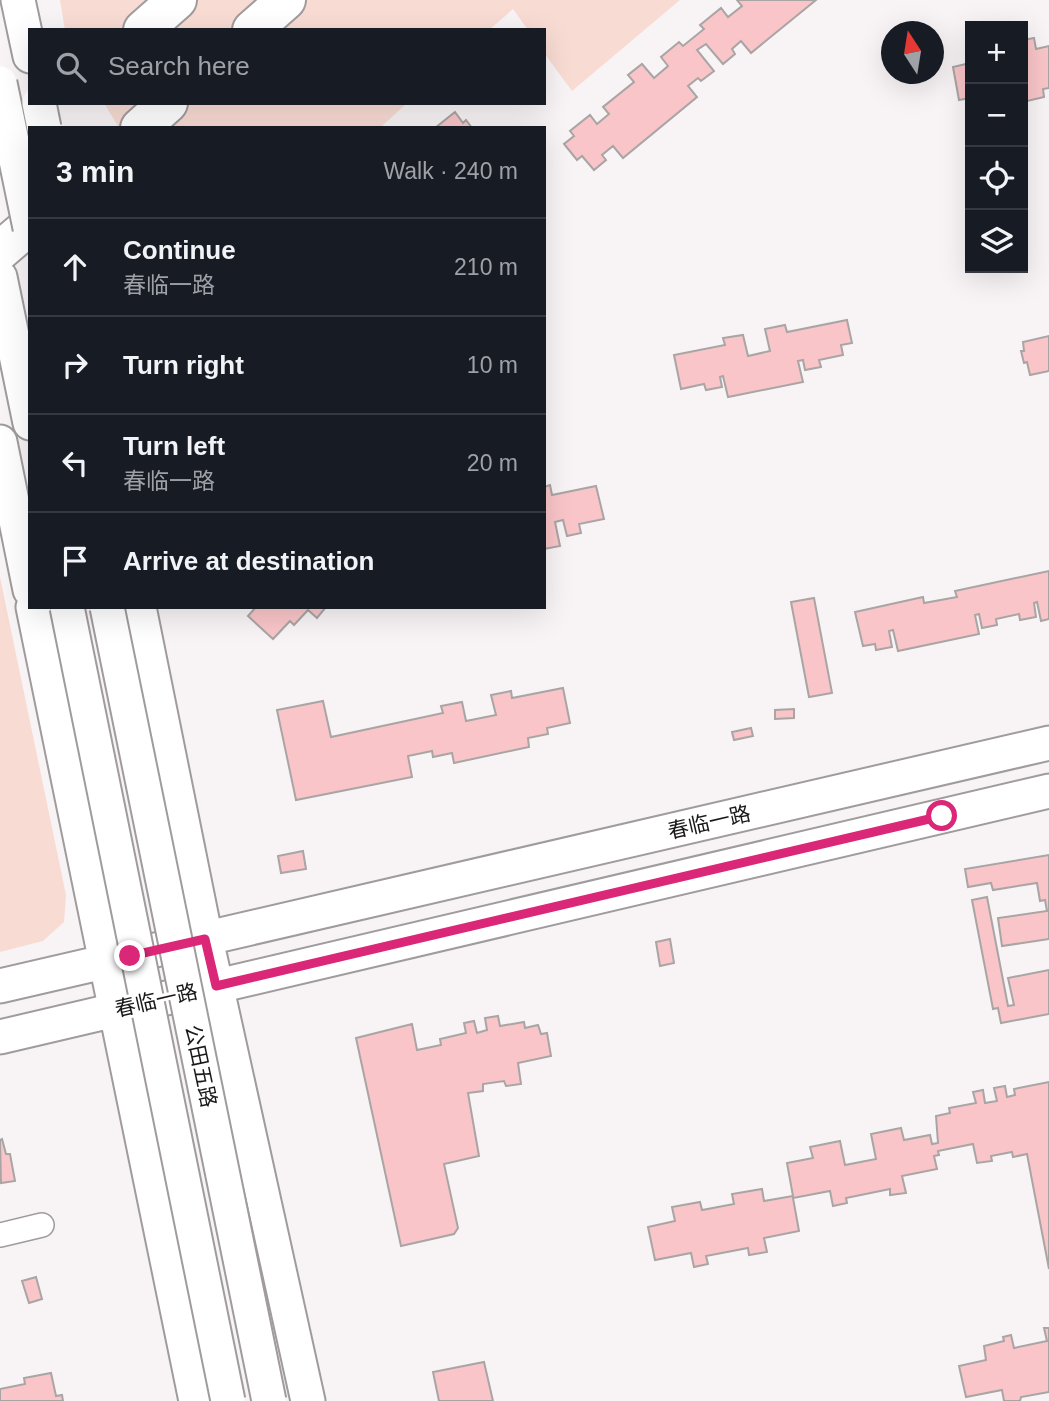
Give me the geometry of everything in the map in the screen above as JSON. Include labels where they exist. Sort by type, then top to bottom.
[{"type":"highway","points":[[146,28],[177,0]]},
{"type":"highway","points":[[254,28],[286,0]]},
{"type":"highway","points":[[34,126],[58,105]]},
{"type":"highway","points":[[142,126],[166,105]]},
{"type":"highway","points":[[0,157],[28,132]]},
{"type":"highway","points":[[0,251],[28,229]]},
{"type":"main road","points":[[18,0],[28,47]]},
{"type":"main road","points":[[0,83],[28,217]]},
{"type":"main road","points":[[39,105],[44,126]]},
{"type":"main road","points":[[0,277],[28,414]]},
{"type":"main road","points":[[0,442],[28,580]]},
{"type":"main road","points":[[33,609],[196,1401]]},
{"type":"main road","name":"公田五路","points":[[67,609],[228,1401]]},
{"type":"main road","name":"公田五路","points":[[107,609],[269,1401]]},
{"type":"main road","points":[[139,609],[205,939],[308,1401]]},
{"type":"main road","name":"春临一路","points":[[0,986],[1049,743]]},
{"type":"main road","name":"春临一路","points":[[0,1037],[1049,791]]},
{"type":"street","points":[[0,1235],[42,1225]]},
{"type":"shaded area","points":[[60,0],[680,0],[572,91],[546,56],[546,28],[527,28],[513,9],[491,28],[65,28]]},
{"type":"shaded area","points":[[105,105],[405,105],[382,126],[118,126]]},
{"type":"shaded area","points":[[0,577],[66,895],[64,922],[43,941],[0,952]]},
{"type":"building","points":[[737,0],[816,0],[751,53],[741,41],[732,49],[735,54],[723,64],[706,44],[697,50],[714,71],[701,81],[698,78],[688,86],[697,97],[623,158],[613,146],[602,155],[606,160],[594,170],[582,156],[577,160],[564,144],[574,136],[570,131],[590,115],[597,124],[609,114],[603,107],[634,82],[628,75],[642,64],[654,78],[668,66],[661,57],[679,42],[683,46],[704,29],[700,25],[721,8],[728,17],[742,6]]},
{"type":"building","points":[[1034,38],[1036,49],[1049,46],[1049,88],[1043,89],[1044,97],[1028,101],[1028,84],[1028,39]]},
{"type":"building","points":[[965,64],[965,99],[959,100],[953,67]]},
{"type":"building","points":[[455,112],[463,123],[466,120],[470,126],[438,126]]},
{"type":"building","points":[[847,320],[852,343],[841,345],[843,355],[819,360],[821,367],[805,370],[803,360],[798,361],[803,382],[728,397],[723,376],[720,377],[722,387],[706,390],[704,384],[681,389],[674,355],[725,345],[723,338],[743,335],[748,356],[770,351],[765,329],[785,325],[787,332]]},
{"type":"building","points":[[1049,336],[1049,371],[1030,375],[1021,351],[1024,351],[1023,342]]},
{"type":"building","points":[[550,485],[552,495],[596,486],[604,519],[579,524],[581,533],[567,536],[563,520],[555,522],[560,546],[546,549],[546,486]]},
{"type":"building","points":[[1049,571],[1049,619],[1041,621],[1037,602],[1034,603],[1036,617],[1020,620],[1019,614],[996,619],[997,625],[982,628],[979,614],[975,615],[979,634],[898,651],[893,630],[889,631],[892,647],[876,650],[875,644],[863,646],[855,612],[923,597],[924,603],[957,597],[955,591]]},
{"type":"building","points":[[814,598],[832,693],[809,697],[791,602]]},
{"type":"building","points":[[254,609],[324,609],[317,618],[308,610],[294,625],[290,621],[273,639],[248,616]]},
{"type":"building","points":[[563,688],[570,723],[547,728],[548,734],[528,738],[529,747],[454,763],[452,753],[433,757],[432,751],[408,756],[412,777],[296,800],[277,710],[323,701],[331,737],[443,713],[441,706],[462,702],[466,721],[496,715],[491,695],[511,691],[512,698]]},
{"type":"building","points":[[794,709],[794,718],[775,719],[775,710]]},
{"type":"building","points":[[751,728],[753,736],[734,740],[732,732]]},
{"type":"building","points":[[303,851],[306,869],[281,873],[278,856]]},
{"type":"building","points":[[1049,855],[1049,939],[1002,946],[998,918],[1047,911],[1045,900],[1040,901],[1037,883],[993,890],[991,883],[968,887],[965,869]]},
{"type":"building","points":[[987,897],[1008,1006],[1014,1005],[1008,978],[1049,970],[1049,1014],[1001,1023],[998,1008],[993,1009],[972,900]]},
{"type":"building","points":[[670,939],[674,963],[660,966],[656,942]]},
{"type":"building","points":[[498,1016],[500,1026],[524,1022],[525,1028],[538,1025],[541,1034],[547,1033],[551,1056],[518,1063],[521,1084],[506,1086],[504,1081],[483,1084],[483,1091],[468,1093],[479,1156],[444,1164],[458,1228],[454,1234],[401,1246],[356,1038],[412,1024],[417,1050],[441,1045],[440,1039],[466,1033],[464,1023],[474,1021],[477,1033],[487,1030],[485,1018]]},
{"type":"building","points":[[1049,1082],[1049,1269],[1027,1154],[1013,1157],[1012,1152],[991,1156],[992,1161],[977,1163],[973,1144],[938,1151],[939,1155],[934,1156],[937,1169],[902,1176],[906,1193],[890,1195],[890,1189],[846,1198],[847,1203],[833,1206],[830,1191],[793,1198],[799,1231],[764,1238],[767,1252],[749,1255],[748,1248],[706,1256],[708,1264],[694,1267],[691,1253],[655,1260],[648,1227],[675,1221],[672,1207],[700,1202],[702,1210],[734,1204],[732,1194],[762,1189],[764,1201],[793,1196],[787,1163],[813,1158],[810,1147],[840,1141],[845,1165],[876,1159],[871,1134],[901,1128],[904,1140],[930,1135],[932,1144],[938,1143],[936,1116],[950,1113],[949,1108],[976,1103],[973,1092],[983,1090],[985,1103],[997,1101],[994,1088],[1005,1086],[1007,1097],[1015,1095],[1014,1089]]},
{"type":"building","points":[[2,1139],[6,1154],[10,1154],[15,1181],[1,1183],[0,1140]]},
{"type":"building","points":[[36,1277],[42,1299],[29,1303],[22,1281]]},
{"type":"building","points":[[1044,1328],[1049,1328],[1049,1392],[1021,1397],[1020,1401],[1004,1401],[1002,1390],[966,1397],[959,1366],[986,1360],[984,1346],[1004,1341],[1003,1337],[1011,1335],[1014,1348],[1047,1341]]},
{"type":"building","points":[[484,1362],[493,1401],[439,1401],[433,1372]]},
{"type":"building","points":[[51,1373],[56,1396],[62,1395],[63,1401],[0,1401],[0,1389],[25,1384],[24,1378]]},
{"type":"route","points":[[130,956],[205,939],[216,986],[942,816]]}]
